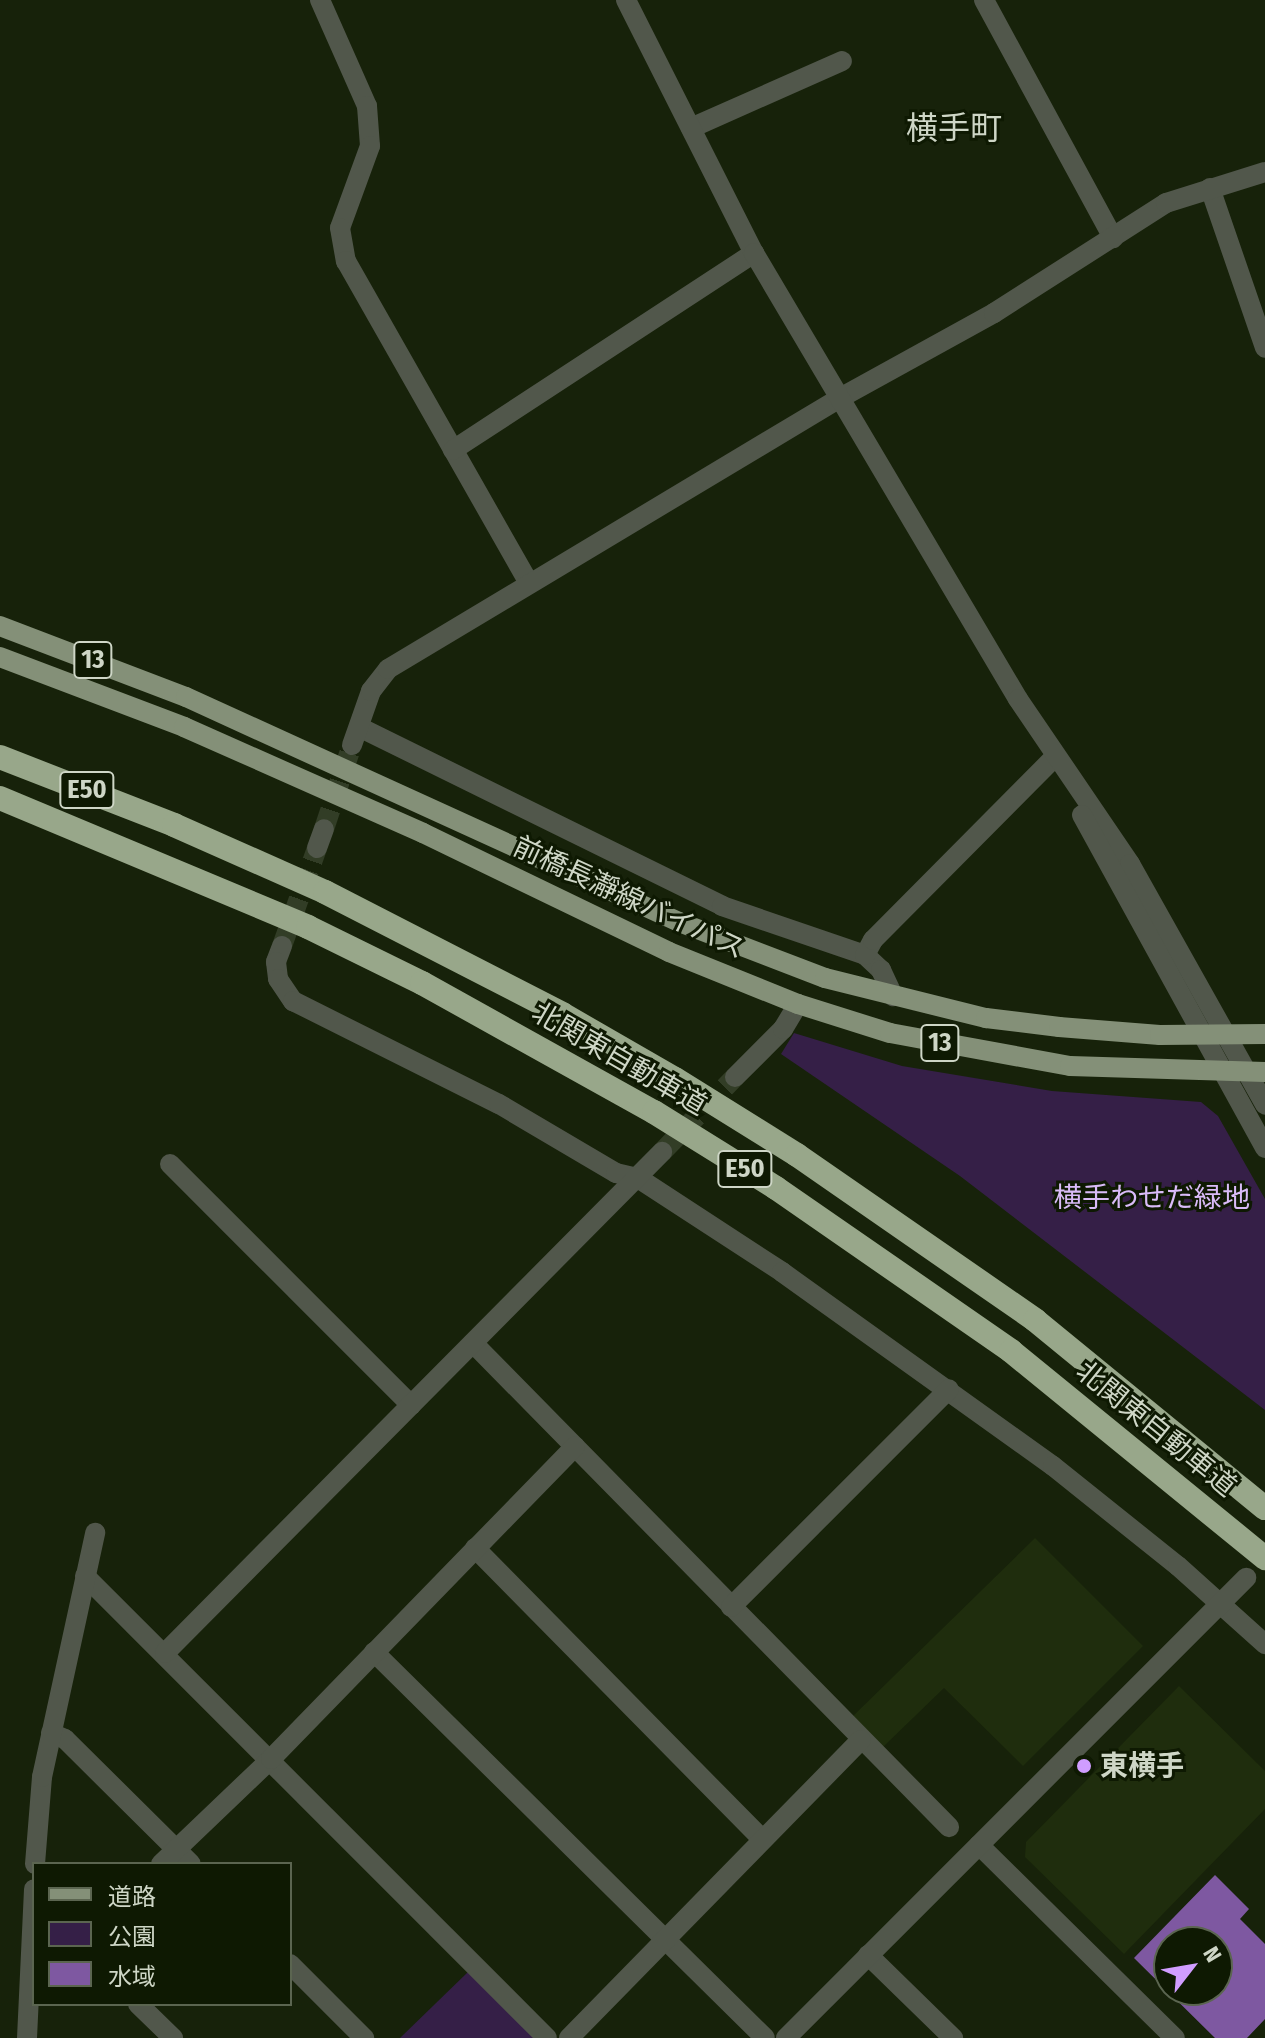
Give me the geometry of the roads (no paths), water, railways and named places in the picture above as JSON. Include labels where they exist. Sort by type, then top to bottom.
[{"type":"highway","name":"北関東自動車道","points":[[0,757],[174,825],[453,956],[675,1079],[797,1155],[1035,1320],[1265,1508]]},
{"type":"highway","name":"北関東自動車道","points":[[0,798],[171,866],[422,983],[654,1112],[776,1188],[1011,1351],[1265,1558]]},
{"type":"main road","name":"前橋長瀞線バイパス","points":[[0,626],[186,697],[679,922],[825,978],[893,996],[1059,1027],[1203,1035],[1265,1034]]},
{"type":"main road","name":"前橋長瀞線バイパス","points":[[0,657],[184,727],[423,833],[669,952],[798,1004],[890,1033],[1070,1066],[1256,1073]]},
{"type":"street","points":[[320,0],[367,106],[370,146],[340,228],[346,261],[529,583]]},
{"type":"street","points":[[626,0],[754,253],[1054,758],[1265,1148]]},
{"type":"street","points":[[984,0],[1113,238]]},
{"type":"street","points":[[691,128],[842,61]]},
{"type":"street","points":[[893,996],[881,970],[865,955],[722,906],[356,736],[371,691],[388,669],[840,398],[994,313],[1166,203],[1265,172]]},
{"type":"street","points":[[1210,188],[1265,348]]},
{"type":"street","points":[[453,450],[754,253]]},
{"type":"street","points":[[865,955],[873,940],[1054,758]]},
{"type":"street","points":[[1054,758],[1130,864],[1227,1035],[1256,1073],[1265,1105]]},
{"type":"street","points":[[282,946],[276,962],[278,979],[293,1001],[499,1104],[616,1173],[638,1178],[949,1389],[1053,1466],[1222,1604],[1265,1644]]},
{"type":"street","points":[[735,1077],[783,1029],[798,1004]]},
{"type":"street","points":[[165,1653],[662,1152]]},
{"type":"street","points":[[170,1164],[411,1405]]},
{"type":"street","points":[[473,1343],[949,1827]]},
{"type":"street","points":[[731,1607],[949,1389]]},
{"type":"street","points":[[163,1862],[271,1759],[575,1446]]},
{"type":"street","points":[[35,1862],[51,1733],[95,1533]]},
{"type":"street","points":[[475,1548],[762,1839]]},
{"type":"street","points":[[85,1576],[547,2038]]},
{"type":"street","points":[[786,2038],[1246,1578]]},
{"type":"street","points":[[374,1652],[765,2038]]},
{"type":"street","points":[[51,1733],[65,1739],[189,1862]]},
{"type":"street","points":[[569,2038],[667,1942],[762,1839],[861,1740]]},
{"type":"street","points":[[979,1845],[1175,2038]]},
{"type":"street","points":[[27,2038],[32,1942]]},
{"type":"street","points":[[868,1955],[953,2038]]},
{"type":"street","points":[[292,1966],[364,2038]]},
{"type":"street","points":[[140,2006],[173,2038]]},
{"type":"water","points":[[1215,1875],[1249,1909],[1240,1919],[1265,1944],[1265,2019],[1247,2038],[1215,2038],[1183,2006],[1233,2006],[1233,1926],[1165,1926]]},
{"type":"water","points":[[1153,1939],[1153,1977],[1134,1958]]},
{"type":"tunnel","points":[[324,829],[352,745]]},
{"type":"tunnel","points":[[282,946],[317,848]]},
{"type":"tunnel","points":[[662,1152],[735,1077]]},
{"type":"place","name":"東横手","points":[[1084,1766]]},
{"type":"district","name":"横手町","points":[[954,128]]},
{"type":"park label","name":"横手わせだ緑地","points":[[1152,1198]]}]
